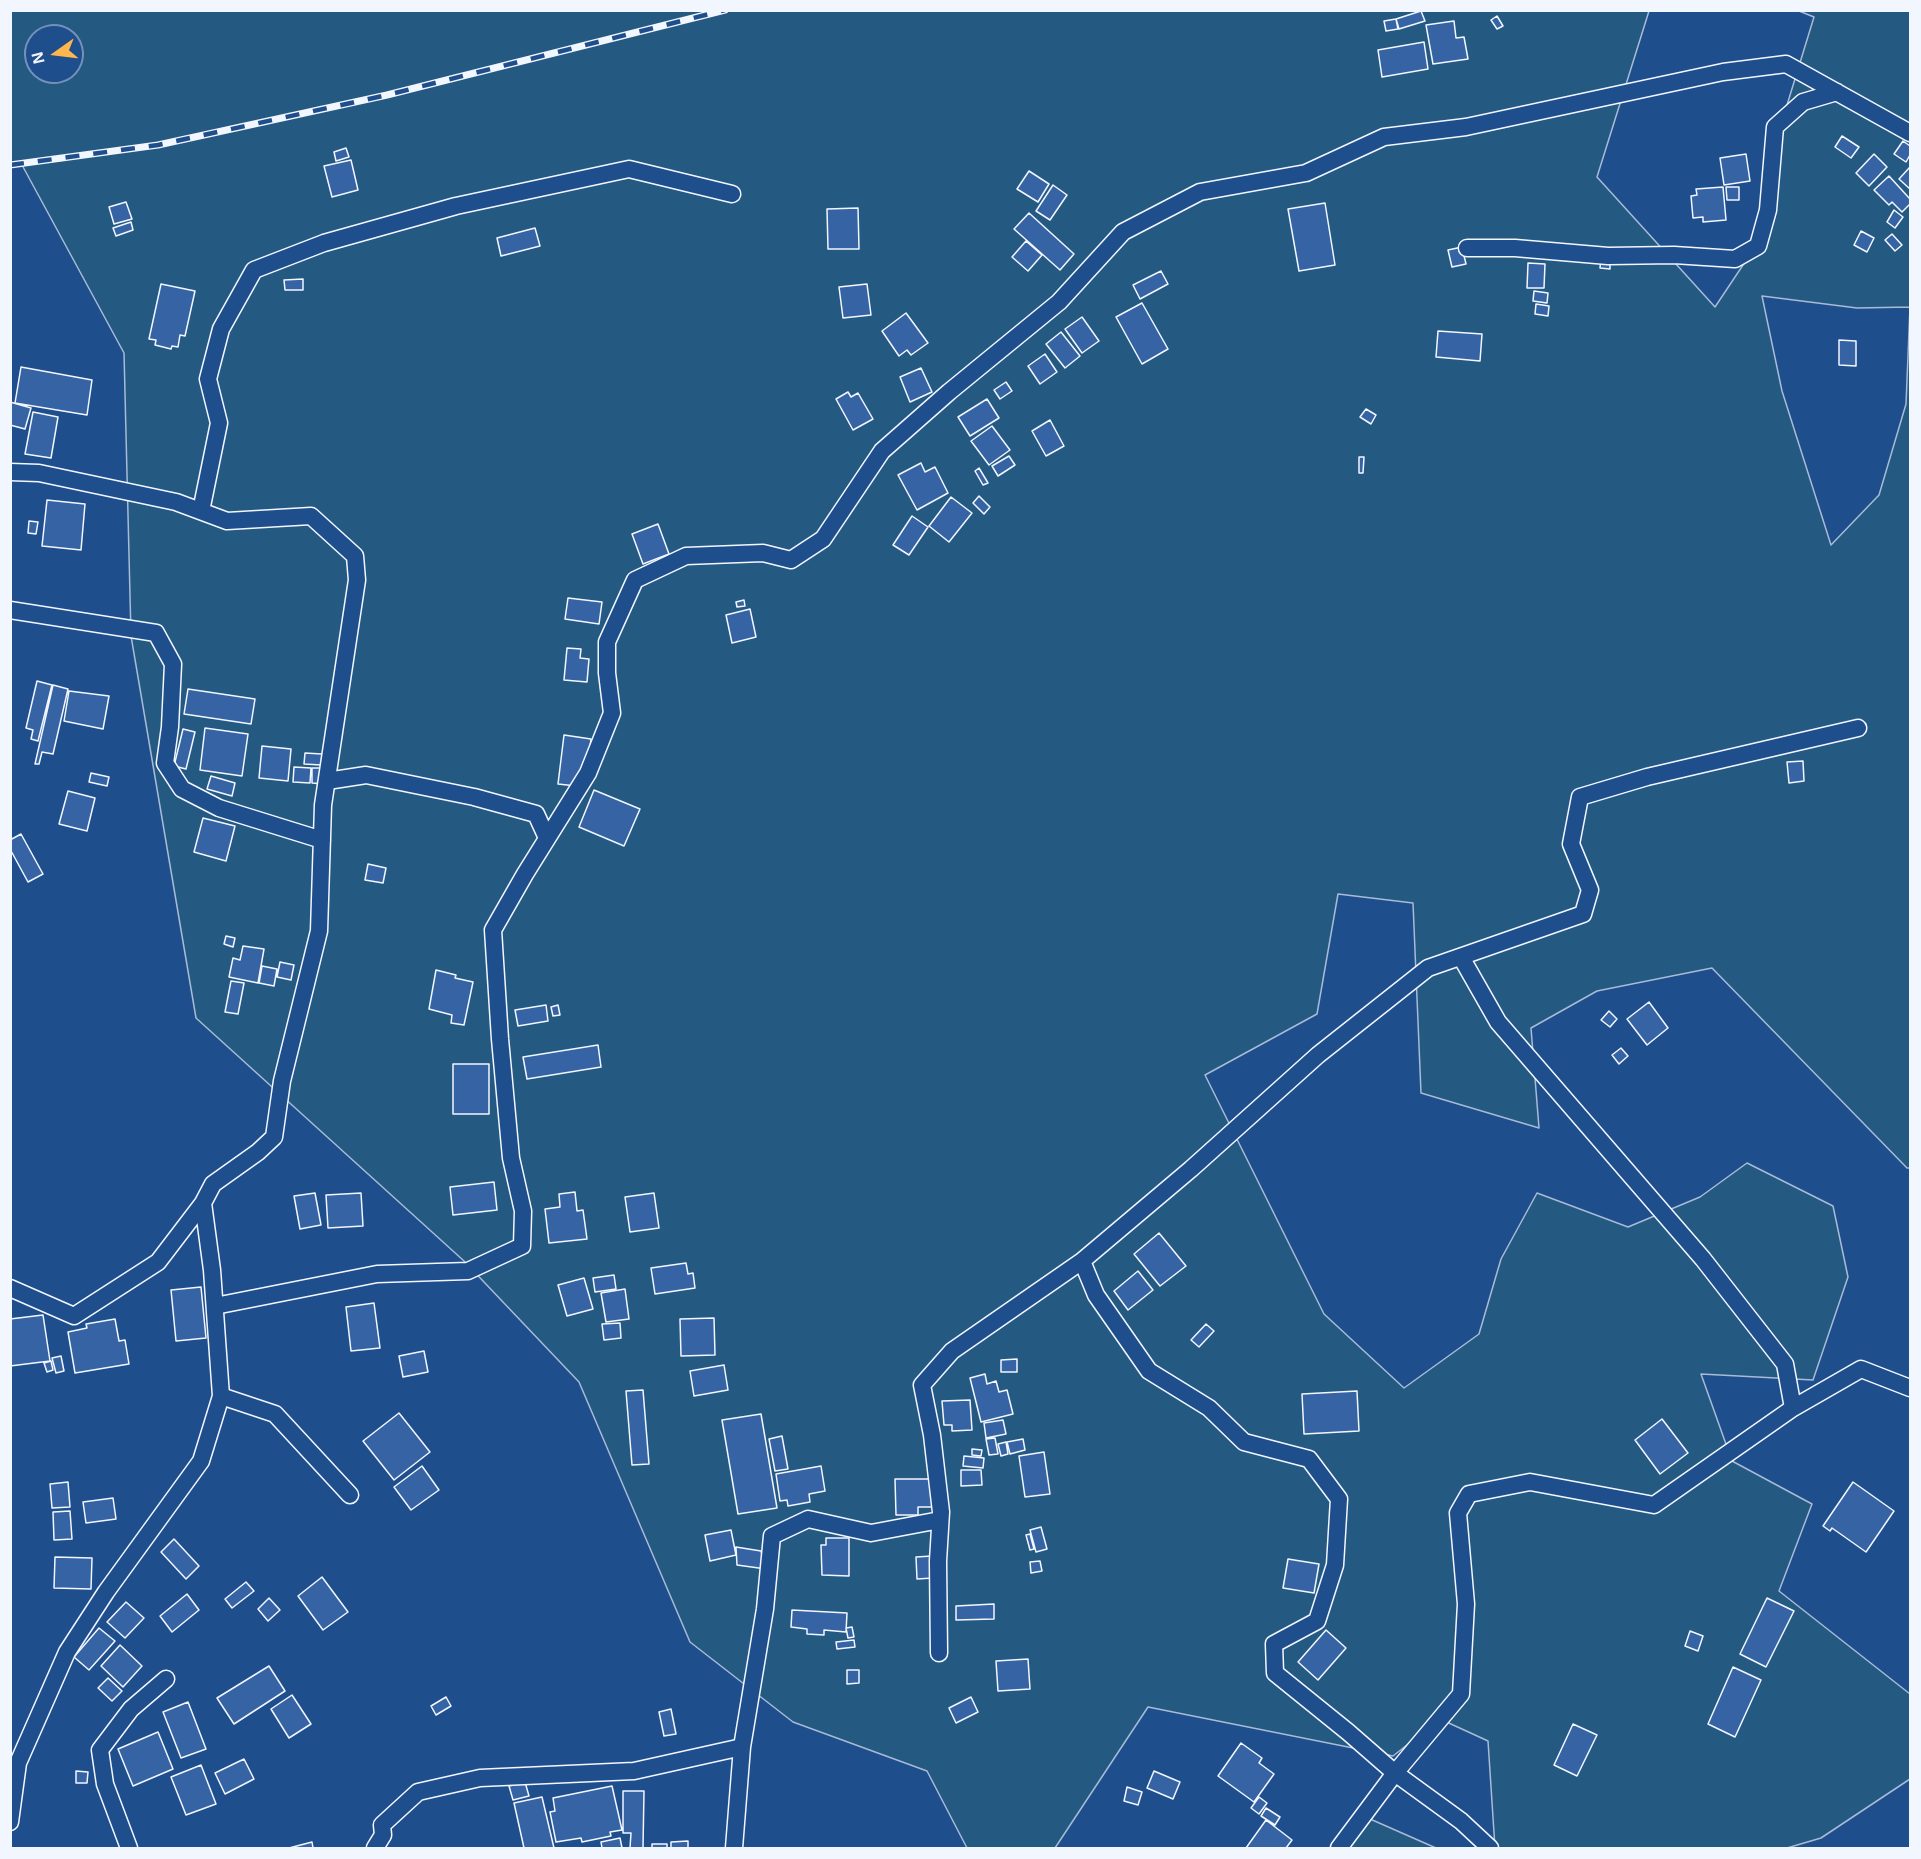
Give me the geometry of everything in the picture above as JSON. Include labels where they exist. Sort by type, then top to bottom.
[{"type":"street","points":[[215,1306],[377,1274],[468,1271],[522,1246],[523,1211],[512,1158],[500,1039],[493,930],[588,773],[612,713],[607,673],[607,642],[635,580],[686,556],[763,553],[791,560],[824,540],[882,451],[1059,302],[1123,232],[1200,192],[1306,173],[1384,137],[1466,127],[1723,72],[1786,64],[1911,133]]},
{"type":"street","points":[[1467,248],[1515,248],[1608,256],[1674,255],[1735,260],[1758,246],[1768,210],[1775,127],[1803,102],[1837,92]]},
{"type":"street","points":[[201,511],[219,423],[208,379],[221,329],[254,270],[324,243],[456,206],[629,168],[732,194]]},
{"type":"street","points":[[10,472],[39,473],[176,502],[227,521],[311,516],[355,556],[357,580],[323,805],[319,931],[282,1081],[274,1137],[258,1152],[213,1184],[203,1203],[158,1262],[74,1316],[10,1288]]},
{"type":"street","points":[[10,610],[156,633],[173,664],[170,726],[165,763],[182,789],[219,808],[322,840]]},
{"type":"street","points":[[939,1653],[940,1520],[932,1435],[922,1385],[952,1351],[1082,1261],[1191,1169],[1336,1040],[1428,968],[1583,915],[1590,890],[1570,844],[1580,798],[1647,777],[1858,728]]},
{"type":"street","points":[[327,781],[366,774],[474,797],[536,814],[547,838]]},
{"type":"street","points":[[1461,957],[1498,1022],[1703,1259],[1785,1364],[1793,1408]]},
{"type":"street","points":[[10,1822],[18,1762],[67,1652],[106,1592],[201,1461],[221,1396],[212,1270],[203,1203]]},
{"type":"street","points":[[1082,1261],[1096,1296],[1149,1371],[1209,1408],[1244,1442],[1309,1459],[1339,1498],[1335,1565],[1317,1621],[1274,1644],[1275,1673],[1395,1773],[1461,1821],[1490,1848]]},
{"type":"street","points":[[1339,1848],[1395,1773],[1461,1694],[1466,1604],[1458,1513],[1469,1494],[1530,1482],[1654,1505],[1793,1408],[1861,1369],[1911,1388]]},
{"type":"street","points":[[221,1396],[275,1414],[350,1495]]},
{"type":"street","points":[[734,1848],[742,1747],[765,1609],[772,1536],[808,1519],[871,1533],[940,1520]]},
{"type":"street","points":[[129,1848],[105,1784],[100,1750],[131,1709],[166,1679]]},
{"type":"street","points":[[375,1848],[383,1835],[382,1825],[418,1792],[480,1778],[634,1771],[742,1747]]},
{"type":"shaded area","points":[[10,11],[1649,11],[1597,177],[1715,307],[1763,235],[1787,105],[1814,17],[1799,11],[1910,11],[1910,307],[1910,1168],[1907,1168],[1712,968],[1597,991],[1531,1028],[1539,1128],[1421,1093],[1413,903],[1338,894],[1317,1014],[1205,1075],[1324,1314],[1404,1388],[1479,1334],[1501,1259],[1537,1193],[1628,1227],[1700,1197],[1747,1163],[1833,1206],[1848,1277],[1813,1380],[1701,1374],[1732,1461],[1812,1504],[1779,1591],[1910,1694],[1910,1779],[1821,1838],[1787,1848],[1495,1848],[1488,1741],[1440,1719],[1393,1756],[1148,1707],[1055,1848],[967,1848],[927,1771],[793,1722],[690,1642],[579,1382],[464,1261],[196,1018],[131,636],[124,353],[22,165],[11,165]],"holes":[[[1762,296],[1857,308],[1910,307],[1906,404],[1879,495],[1831,545],[1782,391]]]},
{"type":"shaded area","points":[[1361,1815],[1436,1848],[1330,1848]]},
{"type":"building","points":[[1421,11],[1425,21],[1399,29],[1396,19]]},
{"type":"building","points":[[1497,16],[1503,26],[1497,29],[1491,20]]},
{"type":"building","points":[[1396,19],[1398,29],[1386,31],[1384,21]]},
{"type":"building","points":[[1454,21],[1456,38],[1464,37],[1468,59],[1433,64],[1426,25]]},
{"type":"building","points":[[1424,42],[1428,69],[1382,77],[1378,50]]},
{"type":"building","points":[[1842,136],[1859,147],[1851,158],[1835,147]]},
{"type":"building","points":[[1903,141],[1910,146],[1910,155],[1906,162],[1894,154]]},
{"type":"building","points":[[346,148],[349,157],[336,161],[334,152]]},
{"type":"building","points":[[1746,154],[1750,181],[1724,185],[1720,158]]},
{"type":"building","points":[[1874,154],[1887,167],[1869,186],[1856,173]]},
{"type":"building","points":[[351,160],[358,190],[332,197],[324,166]]},
{"type":"building","points":[[1910,167],[1910,189],[1899,179]]},
{"type":"building","points":[[1029,171],[1049,184],[1038,202],[1017,189]]},
{"type":"building","points":[[1889,176],[1910,199],[1910,204],[1902,212],[1892,202],[1889,205],[1874,190]]},
{"type":"building","points":[[1053,185],[1067,195],[1050,220],[1036,211]]},
{"type":"building","points":[[1723,187],[1726,220],[1703,222],[1703,217],[1693,218],[1691,196],[1697,195],[1696,189]]},
{"type":"building","points":[[1726,187],[1739,187],[1739,200],[1727,200]]},
{"type":"building","points":[[126,202],[132,219],[114,224],[109,207]]},
{"type":"building","points":[[1325,203],[1335,265],[1299,271],[1288,209]]},
{"type":"building","points":[[858,208],[859,249],[828,249],[827,209]]},
{"type":"building","points":[[1894,210],[1903,217],[1895,228],[1887,222]]},
{"type":"building","points":[[1029,213],[1074,254],[1060,270],[1014,229]]},
{"type":"building","points":[[131,222],[133,230],[116,236],[113,228]]},
{"type":"building","points":[[535,228],[540,246],[501,256],[497,238]]},
{"type":"building","points":[[1861,231],[1874,238],[1867,252],[1854,245]]},
{"type":"building","points":[[1892,234],[1902,245],[1895,251],[1885,240]]},
{"type":"building","points":[[1026,241],[1042,255],[1028,271],[1012,257]]},
{"type":"building","points":[[1462,247],[1466,264],[1452,267],[1448,250]]},
{"type":"building","points":[[1601,258],[1610,259],[1610,269],[1600,268]]},
{"type":"building","points":[[1528,263],[1545,264],[1544,288],[1527,288]]},
{"type":"building","points":[[1161,271],[1168,284],[1140,299],[1133,285]]},
{"type":"building","points":[[303,279],[303,290],[285,290],[284,280]]},
{"type":"building","points":[[161,284],[195,291],[185,336],[180,335],[178,347],[172,346],[171,349],[155,345],[156,340],[149,339]]},
{"type":"building","points":[[867,284],[871,315],[843,318],[839,287]]},
{"type":"building","points":[[1534,291],[1548,293],[1547,303],[1533,301]]},
{"type":"building","points":[[1142,303],[1168,349],[1142,364],[1116,317]]},
{"type":"building","points":[[1536,304],[1549,306],[1548,316],[1535,314]]},
{"type":"building","points":[[906,313],[928,343],[911,355],[907,350],[899,356],[882,331]]},
{"type":"building","points":[[1082,317],[1099,341],[1082,353],[1065,329]]},
{"type":"building","points":[[1438,331],[1482,334],[1480,361],[1436,357]]},
{"type":"building","points":[[1061,332],[1080,356],[1065,368],[1046,344]]},
{"type":"building","points":[[1839,340],[1856,341],[1856,366],[1839,365]]},
{"type":"building","points":[[1045,354],[1057,372],[1040,384],[1028,366]]},
{"type":"building","points":[[21,367],[92,380],[87,415],[15,403]]},
{"type":"building","points":[[921,368],[932,392],[910,402],[900,377]]},
{"type":"building","points":[[1006,382],[1012,391],[1000,399],[994,390]]},
{"type":"building","points":[[848,392],[851,397],[858,393],[873,419],[853,430],[836,399]]},
{"type":"building","points":[[987,399],[999,418],[970,436],[958,417]]},
{"type":"building","points":[[10,402],[31,408],[25,429],[10,425]]},
{"type":"building","points":[[1366,409],[1376,415],[1371,424],[1360,417]]},
{"type":"building","points":[[33,412],[58,417],[51,458],[25,454]]},
{"type":"building","points":[[1050,420],[1064,446],[1046,456],[1032,431]]},
{"type":"building","points":[[992,426],[1010,450],[989,465],[971,441]]},
{"type":"building","points":[[1009,456],[1015,465],[998,476],[992,466]]},
{"type":"building","points":[[1359,457],[1364,457],[1363,473],[1359,473]]},
{"type":"building","points":[[921,463],[925,472],[935,467],[948,493],[917,510],[898,475]]},
{"type":"building","points":[[979,468],[988,483],[983,485],[975,471]]},
{"type":"building","points":[[979,496],[990,507],[984,514],[973,503]]},
{"type":"building","points":[[951,497],[972,513],[949,542],[929,526]]},
{"type":"building","points":[[47,500],[85,504],[81,550],[42,546]]},
{"type":"building","points":[[912,516],[928,527],[909,555],[893,545]]},
{"type":"building","points":[[29,521],[38,522],[36,534],[28,533]]},
{"type":"building","points":[[658,524],[669,554],[643,564],[632,534]]},
{"type":"building","points":[[568,598],[602,602],[599,624],[565,619]]},
{"type":"building","points":[[744,600],[745,606],[737,607],[736,602]]},
{"type":"building","points":[[750,609],[756,637],[732,643],[726,615]]},
{"type":"building","points":[[567,648],[581,649],[580,658],[589,659],[587,682],[564,680]]},
{"type":"building","points":[[37,681],[52,685],[38,741],[31,739],[33,730],[26,728]]},
{"type":"building","points":[[53,685],[68,689],[53,754],[42,752],[39,764],[35,764]]},
{"type":"building","points":[[188,689],[255,699],[251,724],[184,714]]},
{"type":"building","points":[[69,691],[109,696],[103,729],[64,721]]},
{"type":"building","points":[[205,728],[248,734],[242,776],[200,770]]},
{"type":"building","points":[[183,729],[195,732],[186,769],[174,766]]},
{"type":"building","points":[[564,735],[591,739],[585,787],[558,784]]},
{"type":"building","points":[[262,746],[291,749],[288,781],[259,778]]},
{"type":"building","points":[[305,753],[322,754],[321,765],[304,764]]},
{"type":"building","points":[[1803,761],[1804,781],[1789,783],[1787,762]]},
{"type":"building","points":[[294,767],[311,768],[310,783],[293,782]]},
{"type":"building","points":[[312,768],[325,768],[324,784],[312,783]]},
{"type":"building","points":[[91,773],[109,777],[107,786],[89,782]]},
{"type":"building","points":[[211,776],[235,783],[232,796],[207,789]]},
{"type":"building","points":[[594,790],[640,809],[624,846],[579,827]]},
{"type":"building","points":[[68,791],[95,798],[87,831],[59,824]]},
{"type":"building","points":[[203,818],[235,826],[226,861],[194,852]]},
{"type":"building","points":[[21,834],[43,874],[28,882],[10,849],[10,840]]},
{"type":"building","points":[[368,864],[386,868],[383,883],[365,880]]},
{"type":"building","points":[[226,936],[235,938],[233,947],[224,944]]},
{"type":"building","points":[[243,946],[264,949],[258,983],[229,977],[233,958],[240,960]]},
{"type":"building","points":[[280,962],[294,965],[291,980],[277,977]]},
{"type":"building","points":[[262,966],[277,969],[274,986],[259,983]]},
{"type":"building","points":[[436,970],[473,982],[464,1025],[451,1023],[452,1015],[429,1009]]},
{"type":"building","points":[[231,981],[244,983],[238,1014],[225,1012]]},
{"type":"building","points":[[1649,1002],[1668,1028],[1647,1045],[1627,1019]]},
{"type":"building","points":[[546,1005],[548,1021],[518,1026],[515,1010]]},
{"type":"building","points":[[558,1005],[560,1015],[553,1016],[551,1007]]},
{"type":"building","points":[[1609,1011],[1617,1019],[1610,1027],[1601,1020]]},
{"type":"building","points":[[598,1045],[601,1067],[527,1079],[523,1057]]},
{"type":"building","points":[[1621,1048],[1628,1056],[1619,1064],[1612,1055]]},
{"type":"building","points":[[453,1064],[489,1064],[489,1114],[453,1114]]},
{"type":"building","points":[[494,1182],[497,1210],[453,1215],[450,1187]]},
{"type":"building","points":[[575,1192],[577,1211],[583,1210],[587,1239],[549,1243],[545,1209],[560,1207],[559,1194]]},
{"type":"building","points":[[315,1193],[321,1225],[300,1229],[294,1196]]},
{"type":"building","points":[[361,1193],[363,1226],[328,1228],[326,1195]]},
{"type":"building","points":[[654,1193],[659,1228],[630,1232],[625,1197]]},
{"type":"building","points":[[1159,1233],[1186,1266],[1160,1286],[1134,1254]]},
{"type":"building","points":[[686,1263],[688,1274],[693,1273],[695,1288],[655,1294],[651,1268]]},
{"type":"building","points":[[1138,1271],[1153,1290],[1128,1310],[1114,1291]]},
{"type":"building","points":[[614,1275],[616,1289],[595,1292],[593,1278]]},
{"type":"building","points":[[584,1278],[593,1309],[567,1316],[558,1285]]},
{"type":"building","points":[[201,1287],[206,1338],[176,1341],[171,1290]]},
{"type":"building","points":[[625,1289],[629,1319],[606,1322],[601,1293]]},
{"type":"building","points":[[374,1303],[380,1348],[351,1351],[346,1307]]},
{"type":"building","points":[[43,1315],[50,1361],[10,1366],[10,1319]]},
{"type":"building","points":[[714,1318],[715,1355],[681,1356],[680,1319]]},
{"type":"building","points":[[115,1319],[119,1341],[125,1340],[129,1364],[75,1373],[68,1332],[87,1328],[86,1324]]},
{"type":"building","points":[[620,1323],[621,1338],[604,1340],[602,1324]]},
{"type":"building","points":[[1206,1324],[1214,1331],[1199,1347],[1191,1340]]},
{"type":"building","points":[[424,1351],[428,1372],[403,1377],[399,1356]]},
{"type":"building","points":[[61,1356],[64,1371],[56,1373],[52,1358]]},
{"type":"building","points":[[1017,1359],[1017,1372],[1001,1372],[1001,1360]]},
{"type":"building","points":[[51,1361],[53,1370],[47,1372],[44,1363]]},
{"type":"building","points":[[724,1365],[728,1390],[694,1396],[690,1371]]},
{"type":"building","points":[[985,1374],[987,1384],[996,1381],[999,1392],[1007,1390],[1013,1414],[981,1422],[970,1378]]},
{"type":"building","points":[[643,1390],[649,1464],[632,1465],[626,1391]]},
{"type":"building","points":[[1357,1391],[1359,1431],[1304,1434],[1302,1394]]},
{"type":"building","points":[[970,1400],[972,1430],[952,1431],[952,1425],[944,1425],[942,1401]]},
{"type":"building","points":[[399,1413],[430,1452],[394,1480],[363,1441]]},
{"type":"building","points":[[761,1414],[777,1508],[738,1514],[722,1420]]},
{"type":"building","points":[[1662,1419],[1688,1453],[1660,1474],[1635,1440]]},
{"type":"building","points":[[1003,1420],[1006,1434],[986,1438],[984,1423]]},
{"type":"building","points":[[782,1436],[788,1469],[775,1471],[769,1439]]},
{"type":"building","points":[[995,1438],[998,1454],[989,1455],[986,1439]]},
{"type":"building","points":[[1023,1439],[1025,1450],[1010,1454],[1007,1442]]},
{"type":"building","points":[[1006,1442],[1008,1454],[1001,1456],[998,1444]]},
{"type":"building","points":[[972,1449],[982,1450],[981,1456],[972,1455]]},
{"type":"building","points":[[1044,1452],[1050,1494],[1025,1497],[1019,1456]]},
{"type":"building","points":[[964,1456],[984,1458],[983,1468],[963,1466]]},
{"type":"building","points":[[422,1466],[439,1490],[411,1510],[394,1487]]},
{"type":"building","points":[[821,1466],[825,1491],[809,1494],[810,1502],[788,1506],[787,1500],[780,1501],[776,1474]]},
{"type":"building","points":[[961,1470],[981,1470],[982,1485],[961,1486]]},
{"type":"building","points":[[895,1479],[936,1479],[936,1507],[918,1507],[918,1515],[896,1515]]},
{"type":"building","points":[[68,1482],[70,1507],[52,1508],[50,1484]]},
{"type":"building","points":[[1853,1482],[1894,1511],[1866,1552],[1832,1528],[1830,1531],[1823,1526]]},
{"type":"building","points":[[113,1498],[116,1519],[86,1523],[83,1502]]},
{"type":"building","points":[[70,1511],[72,1539],[54,1540],[53,1512]]},
{"type":"building","points":[[1041,1527],[1047,1549],[1036,1552],[1030,1530]]},
{"type":"building","points":[[731,1530],[736,1555],[710,1561],[705,1535]]},
{"type":"building","points":[[1030,1534],[1034,1549],[1030,1550],[1026,1535]]},
{"type":"building","points":[[826,1538],[849,1538],[849,1576],[822,1575],[821,1545],[826,1545]]},
{"type":"building","points":[[174,1539],[199,1566],[186,1579],[161,1552]]},
{"type":"building","points":[[736,1547],[761,1551],[766,1569],[737,1565]]},
{"type":"building","points":[[932,1556],[933,1578],[917,1579],[916,1557]]},
{"type":"building","points":[[55,1557],[92,1558],[91,1589],[54,1588]]},
{"type":"building","points":[[1288,1559],[1319,1564],[1314,1593],[1283,1588]]},
{"type":"building","points":[[1040,1561],[1042,1571],[1031,1573],[1030,1562]]},
{"type":"building","points":[[322,1577],[348,1612],[323,1630],[298,1596]]},
{"type":"building","points":[[246,1582],[254,1591],[232,1608],[225,1599]]},
{"type":"building","points":[[187,1594],[199,1610],[172,1632],[160,1616]]},
{"type":"building","points":[[269,1598],[280,1610],[268,1621],[258,1609]]},
{"type":"building","points":[[1767,1598],[1794,1611],[1766,1667],[1740,1654]]},
{"type":"building","points":[[126,1602],[144,1618],[125,1638],[107,1622]]},
{"type":"building","points":[[994,1604],[994,1619],[956,1620],[956,1606]]},
{"type":"building","points":[[792,1610],[847,1613],[846,1632],[824,1630],[824,1635],[807,1634],[807,1629],[791,1627]]},
{"type":"building","points":[[852,1627],[854,1637],[848,1638],[846,1628]]},
{"type":"building","points":[[99,1628],[115,1641],[89,1670],[74,1657]]},
{"type":"building","points":[[1326,1630],[1346,1648],[1318,1680],[1298,1662]]},
{"type":"building","points":[[1690,1631],[1703,1636],[1698,1651],[1685,1646]]},
{"type":"building","points":[[854,1640],[855,1647],[837,1649],[836,1642]]},
{"type":"building","points":[[120,1645],[142,1666],[123,1687],[101,1666]]},
{"type":"building","points":[[1028,1659],[1030,1689],[998,1691],[996,1661]]},
{"type":"building","points":[[269,1666],[285,1691],[234,1724],[217,1698]]},
{"type":"building","points":[[1733,1667],[1761,1680],[1735,1737],[1708,1724]]},
{"type":"building","points":[[847,1670],[859,1670],[859,1683],[847,1684]]},
{"type":"building","points":[[108,1678],[122,1691],[112,1701],[98,1688]]},
{"type":"building","points":[[292,1695],[311,1724],[289,1738],[271,1709]]},
{"type":"building","points":[[446,1697],[451,1706],[436,1715],[431,1706]]},
{"type":"building","points":[[971,1697],[978,1712],[956,1723],[949,1708]]},
{"type":"building","points":[[188,1702],[206,1749],[181,1758],[163,1712]]},
{"type":"building","points":[[671,1709],[676,1734],[664,1736],[659,1712]]},
{"type":"building","points":[[1573,1724],[1597,1735],[1577,1776],[1554,1765]]},
{"type":"building","points":[[158,1732],[173,1769],[133,1786],[118,1749]]},
{"type":"building","points":[[1241,1743],[1262,1758],[1259,1763],[1274,1774],[1254,1802],[1218,1776]]},
{"type":"building","points":[[244,1759],[254,1779],[225,1794],[215,1773]]},
{"type":"building","points":[[201,1765],[216,1804],[186,1815],[171,1777]]},
{"type":"building","points":[[76,1771],[88,1772],[87,1783],[76,1783]]},
{"type":"building","points":[[1154,1771],[1180,1782],[1173,1799],[1147,1788]]},
{"type":"building","points":[[525,1782],[529,1796],[513,1800],[509,1786]]},
{"type":"building","points":[[612,1786],[622,1830],[610,1832],[611,1836],[582,1842],[581,1838],[556,1842],[550,1812],[555,1811],[553,1798]]},
{"type":"building","points":[[1127,1787],[1142,1792],[1138,1805],[1124,1801]]},
{"type":"building","points":[[623,1791],[644,1791],[643,1848],[630,1848],[631,1833],[623,1833]]},
{"type":"building","points":[[542,1797],[554,1848],[524,1848],[514,1803]]},
{"type":"building","points":[[1259,1797],[1267,1803],[1259,1814],[1251,1808]]},
{"type":"building","points":[[1266,1808],[1280,1817],[1275,1825],[1261,1816]]},
{"type":"building","points":[[1266,1820],[1292,1840],[1286,1848],[1246,1848]]},
{"type":"building","points":[[620,1838],[622,1848],[602,1848],[601,1842]]},
{"type":"building","points":[[688,1841],[688,1848],[671,1848],[671,1842]]},
{"type":"building","points":[[312,1842],[313,1848],[289,1848]]},
{"type":"building","points":[[652,1844],[667,1844],[667,1848],[652,1848]]},
{"type":"railway","points":[[10,165],[158,145],[387,95],[725,10]]}]
